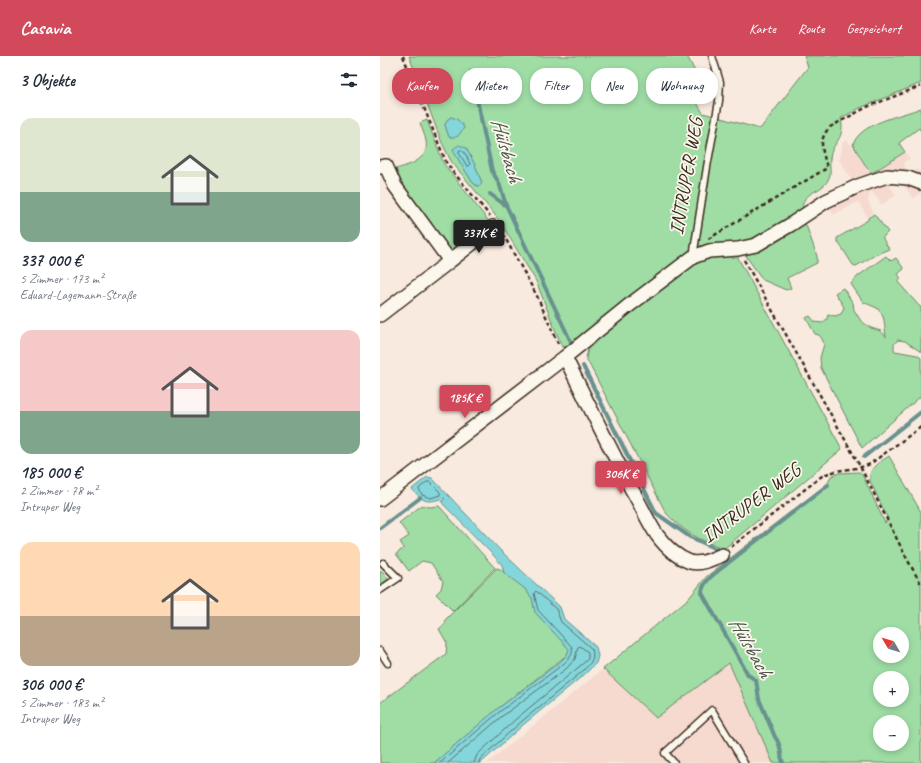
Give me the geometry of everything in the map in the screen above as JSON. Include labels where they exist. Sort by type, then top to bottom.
[{"type":"street","points":[[380,167],[386,166],[395,186],[450,261]]},
{"type":"street","name":"INTRUPER WEG","points":[[380,499],[565,358],[693,254],[709,251],[738,249],[756,245],[826,201],[858,186],[887,176],[908,178],[921,183]]},
{"type":"street","points":[[380,315],[495,225]]},
{"type":"street","name":"INTRUPER WEG","points":[[565,358],[610,449],[657,534],[678,556],[690,562],[699,563],[722,555]]},
{"type":"lane","name":"INTRUPER WEG","points":[[693,254],[719,101],[720,82],[712,56]]},
{"type":"lane","points":[[380,590],[398,578],[383,563]]},
{"type":"lane","points":[[380,651],[388,663]]},
{"type":"lane","points":[[674,763],[665,753],[712,710],[744,763]]},
{"type":"path","points":[[403,56],[446,162],[495,225],[537,296],[565,358]]},
{"type":"path","points":[[693,254],[712,235],[827,168],[822,146],[823,136],[830,127],[867,107],[921,86]]},
{"type":"path","points":[[738,249],[861,468],[921,584]]},
{"type":"path","name":"INTRUPER WEG","points":[[722,555],[822,476],[830,472],[861,468],[870,464],[921,426]]},
{"type":"shaded area","points":[[847,140],[867,168],[878,170],[906,152],[910,159],[904,162],[905,167],[910,173],[918,169],[921,173],[921,193],[913,199],[903,184],[892,182],[888,183],[896,195],[882,205],[871,191],[868,200],[873,212],[868,218],[858,202],[833,215],[829,206],[854,183],[839,160],[842,143]]},
{"type":"shaded area","points":[[729,663],[773,763],[487,763],[603,669],[656,718]]},
{"type":"green space","points":[[409,56],[687,56],[693,68],[646,68],[646,104],[698,104],[703,113],[760,129],[808,67],[804,56],[921,56],[921,83],[860,108],[841,118],[842,132],[831,153],[828,180],[825,185],[807,196],[804,200],[803,212],[753,241],[691,250],[566,347],[562,347],[536,281],[499,220],[451,161],[442,143],[427,104],[453,104],[453,68],[414,68]],"holes":[[[451,117],[456,119],[464,128],[449,137],[445,125],[447,120]],[[466,148],[482,183],[477,186],[473,183],[455,154]]]},
{"type":"green space","points":[[921,108],[921,131],[919,128],[899,143],[905,152],[872,173],[867,168],[853,145],[857,137],[863,131],[882,121]]},
{"type":"green space","points":[[427,120],[444,164],[490,223],[455,251],[447,249],[392,170],[404,167],[421,158],[426,148],[426,141],[420,123]]},
{"type":"green space","points":[[874,214],[888,232],[883,239],[889,249],[856,266],[853,265],[837,238],[868,220],[868,218]]},
{"type":"green space","points":[[803,223],[806,225],[817,256],[817,263],[787,278],[791,288],[786,290],[763,280],[744,251]]},
{"type":"green space","points":[[712,255],[737,256],[842,449],[725,548],[709,543],[693,535],[678,525],[666,513],[586,358],[588,349],[596,340],[669,281],[699,259]]},
{"type":"green space","points":[[886,256],[891,261],[896,258],[904,269],[898,274],[901,279],[897,281],[921,307],[921,352],[905,341],[898,340],[894,344],[894,350],[917,355],[921,358],[921,396],[862,448],[821,368],[820,358],[824,344],[822,339],[819,335],[815,334],[806,318],[810,316],[815,322],[822,323],[827,319],[828,314],[835,316],[841,314],[844,307],[835,293],[843,288],[853,303],[854,310],[861,321],[871,328],[881,331],[886,337],[882,314],[877,308],[863,302],[851,284],[858,276]]},
{"type":"green space","points":[[889,456],[921,512],[921,763],[773,763],[729,663],[656,718],[603,669],[689,598],[707,576],[828,483],[831,476],[839,473],[859,472],[862,474],[885,523],[888,519],[870,481],[872,469]]},
{"type":"green space","points":[[422,505],[429,507],[439,506],[495,568],[453,611],[436,594],[441,589],[443,581],[431,563],[422,561],[409,571],[396,554],[404,548],[400,542],[409,536],[399,523]]},
{"type":"green space","points":[[496,568],[500,569],[524,588],[532,598],[535,612],[569,649],[567,655],[496,710],[434,763],[380,763],[380,703],[446,654],[447,643],[439,629],[446,623],[445,620]]},
{"type":"green space","points":[[380,570],[388,579],[380,586]]},
{"type":"water","points":[[451,117],[459,121],[464,128],[458,136],[453,138],[449,137],[445,125],[447,120]]},
{"type":"water","points":[[459,145],[466,148],[475,165],[482,183],[480,186],[473,183],[455,154],[453,149]]},
{"type":"water","points":[[427,477],[432,478],[500,550],[560,607],[564,619],[596,647],[598,656],[596,663],[586,673],[523,725],[481,763],[434,763],[496,710],[560,662],[567,655],[569,649],[535,612],[532,598],[524,588],[504,573],[502,565],[443,504],[442,501],[445,499],[426,501],[412,489]]},
{"type":"waterway","name":"Hülsbach","points":[[478,104],[492,171],[499,183],[506,205],[572,344]]},
{"type":"waterway","points":[[490,194],[505,205]]},
{"type":"waterway","name":"Hülsbach","points":[[583,366],[656,513],[690,537],[721,551]]},
{"type":"waterway","points":[[864,457],[921,412]]},
{"type":"waterway","points":[[728,563],[828,485]]},
{"type":"waterway","points":[[380,528],[420,498]]},
{"type":"waterway","name":"Hülsbach","points":[[726,558],[728,563],[708,580],[702,593],[748,675],[756,680],[759,699],[779,744],[783,763]]}]
